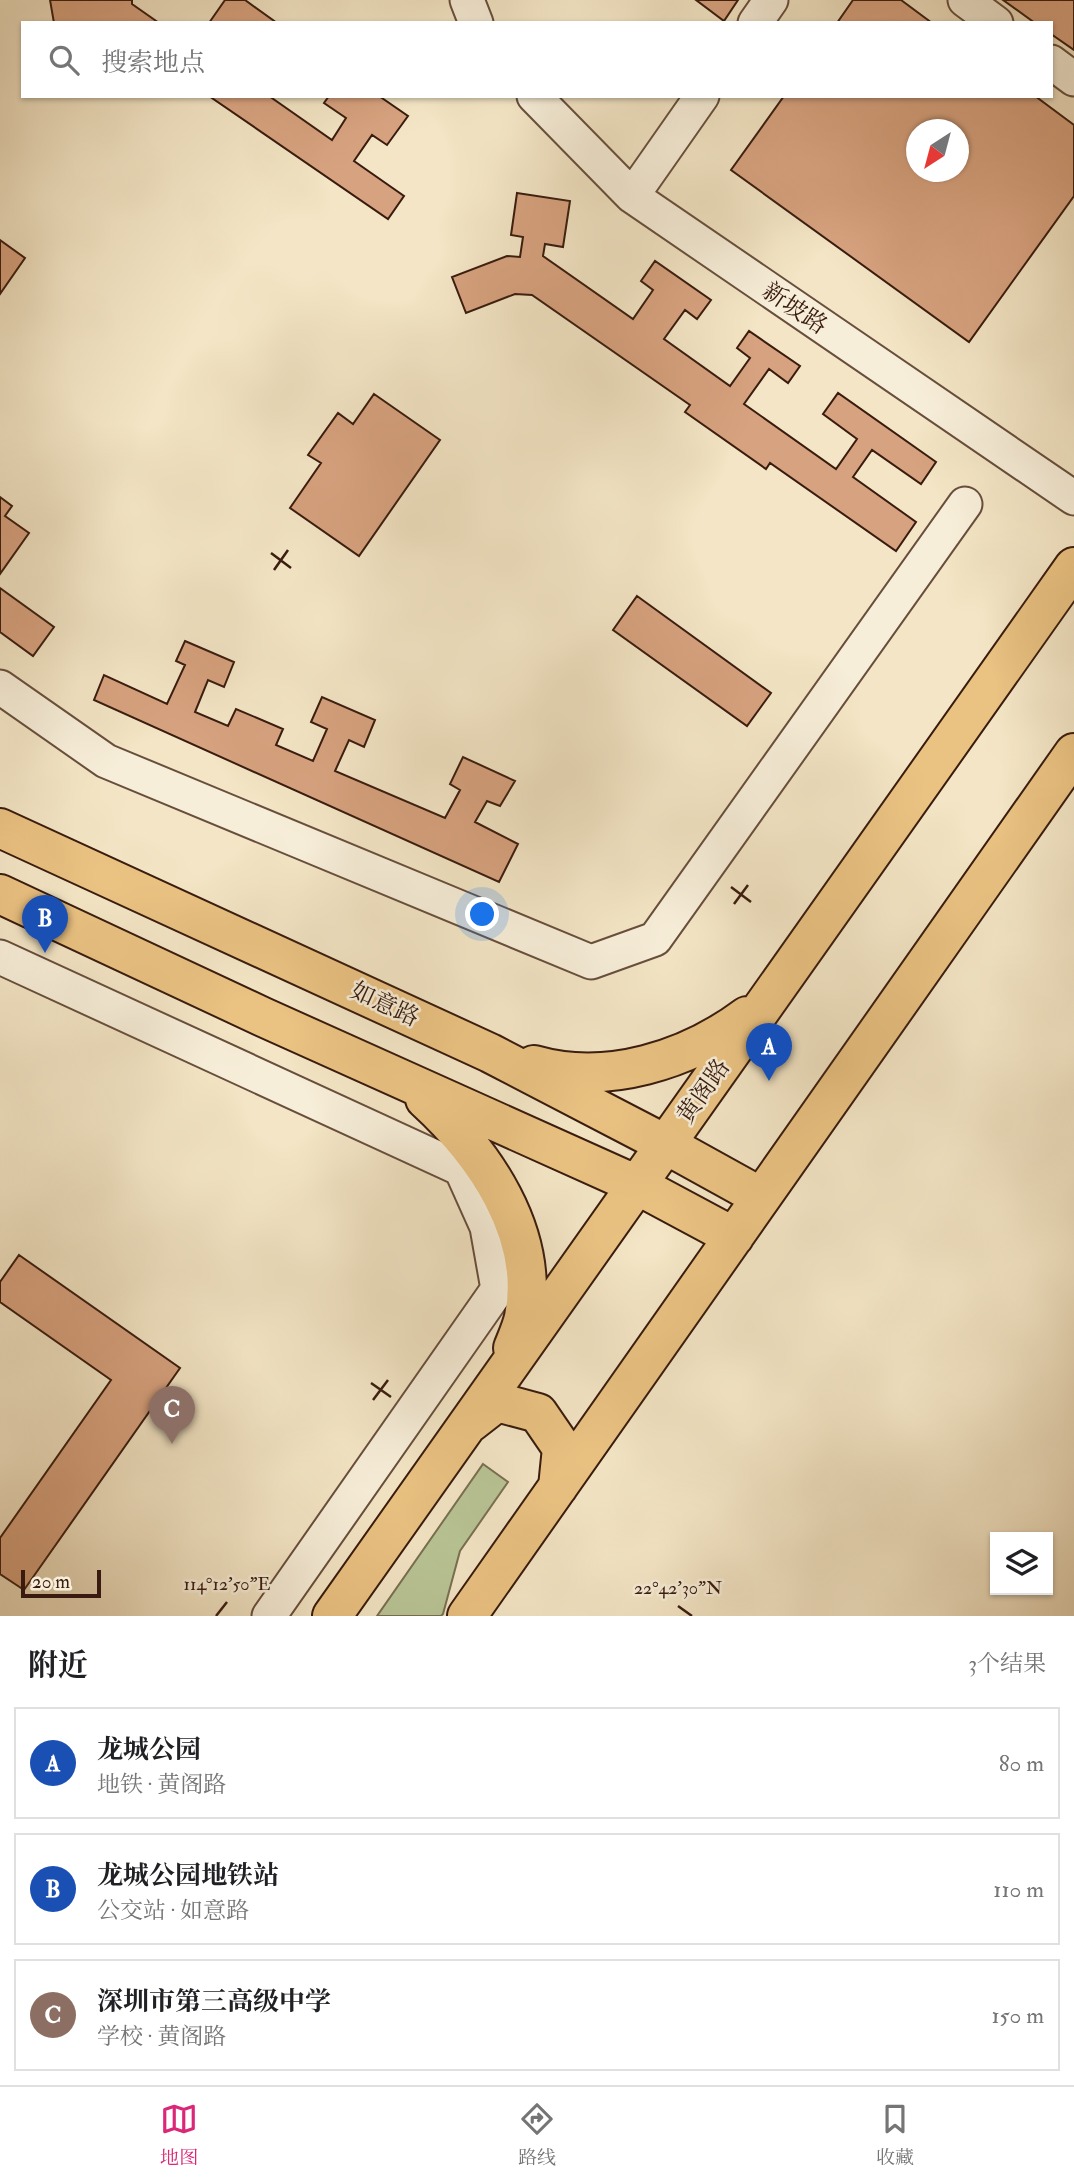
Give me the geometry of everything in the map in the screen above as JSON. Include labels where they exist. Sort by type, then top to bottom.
[{"type":"main road","name":"黄阁路","points":[[332,1616],[1074,567]]},
{"type":"main road","points":[[467,1616],[1074,752]]},
{"type":"main road","name":"如意路","points":[[0,828],[490,1053],[665,1144],[761,1198]]},
{"type":"main road","points":[[0,894],[263,1017],[637,1185],[734,1237]]},
{"type":"main road","points":[[490,1053],[540,1067],[562,1070],[584,1072],[630,1069],[675,1057],[722,1035],[768,1000]]},
{"type":"main road","points":[[403,1079],[453,1125],[492,1174],[516,1227],[527,1271],[524,1317],[506,1370]]},
{"type":"main road","points":[[466,1426],[497,1402],[538,1413],[562,1448],[558,1487]]},
{"type":"street","points":[[467,0],[474,21]]},
{"type":"street","points":[[756,21],[771,0]]},
{"type":"street","points":[[965,0],[993,21]]},
{"type":"street","points":[[1053,63],[1074,79]]},
{"type":"street","name":"新坡路","points":[[536,98],[632,196],[1074,498]]},
{"type":"street","points":[[632,196],[701,98]]},
{"type":"street","points":[[0,687],[106,761],[591,962],[655,939],[965,504]]},
{"type":"street","points":[[0,957],[461,1169],[487,1227],[498,1289],[269,1616]]},
{"type":"green space","points":[[483,1464],[508,1482],[460,1551],[443,1614],[377,1616]]},
{"type":"building","points":[[50,0],[132,0],[132,4],[156,21],[54,21]]},
{"type":"building","points":[[225,0],[245,0],[274,21],[210,21]]},
{"type":"building","points":[[696,0],[738,0],[724,21]]},
{"type":"building","points":[[853,0],[901,0],[929,21],[838,21]]},
{"type":"building","points":[[1003,0],[1074,0],[1074,50],[1053,35],[1053,21],[1032,21]]},
{"type":"building","points":[[212,98],[272,98],[332,140],[346,118],[324,103],[328,98],[382,98],[408,116],[387,145],[372,135],[354,161],[404,196],[388,219]]},
{"type":"building","points":[[783,98],[1038,98],[1074,125],[1074,196],[969,342],[731,170]]},
{"type":"building","points":[[517,193],[570,201],[563,247],[545,244],[543,256],[633,319],[653,290],[641,281],[655,261],[711,300],[697,319],[685,310],[664,339],[730,386],[750,358],[737,348],[749,331],[800,366],[788,383],[769,369],[744,404],[836,469],[857,439],[823,414],[838,393],[936,462],[921,484],[872,450],[853,477],[916,522],[896,551],[770,463],[766,469],[685,412],[690,405],[532,295],[515,294],[466,313],[452,277],[507,256],[520,257],[523,237],[511,235]]},
{"type":"building","points":[[0,240],[25,258],[0,294]]},
{"type":"building","points":[[374,394],[440,440],[359,556],[290,508],[321,463],[308,455],[338,413],[353,424]]},
{"type":"building","points":[[0,497],[12,506],[5,516],[29,533],[0,574]]},
{"type":"building","points":[[0,588],[54,627],[33,656],[0,632]]},
{"type":"building","points":[[637,596],[771,693],[747,726],[613,630]]},
{"type":"building","points":[[185,641],[234,662],[224,687],[208,680],[195,712],[228,726],[236,709],[283,729],[276,745],[313,761],[327,729],[311,722],[322,697],[375,720],[364,747],[349,740],[335,771],[445,818],[460,790],[450,784],[463,757],[515,781],[500,806],[487,801],[475,822],[518,844],[499,882],[94,700],[104,675],[167,704],[185,665],[176,661]]},
{"type":"building","points":[[19,1255],[180,1368],[24,1590],[0,1574],[0,1538],[111,1380],[0,1302],[0,1282]]},
{"type":"place","name":"龙城公园地铁站","points":[[45,953]]},
{"type":"place","name":"龙城公园","points":[[769,1081]]},
{"type":"place","name":"深圳市第三高级中学","points":[[172,1444]]}]
